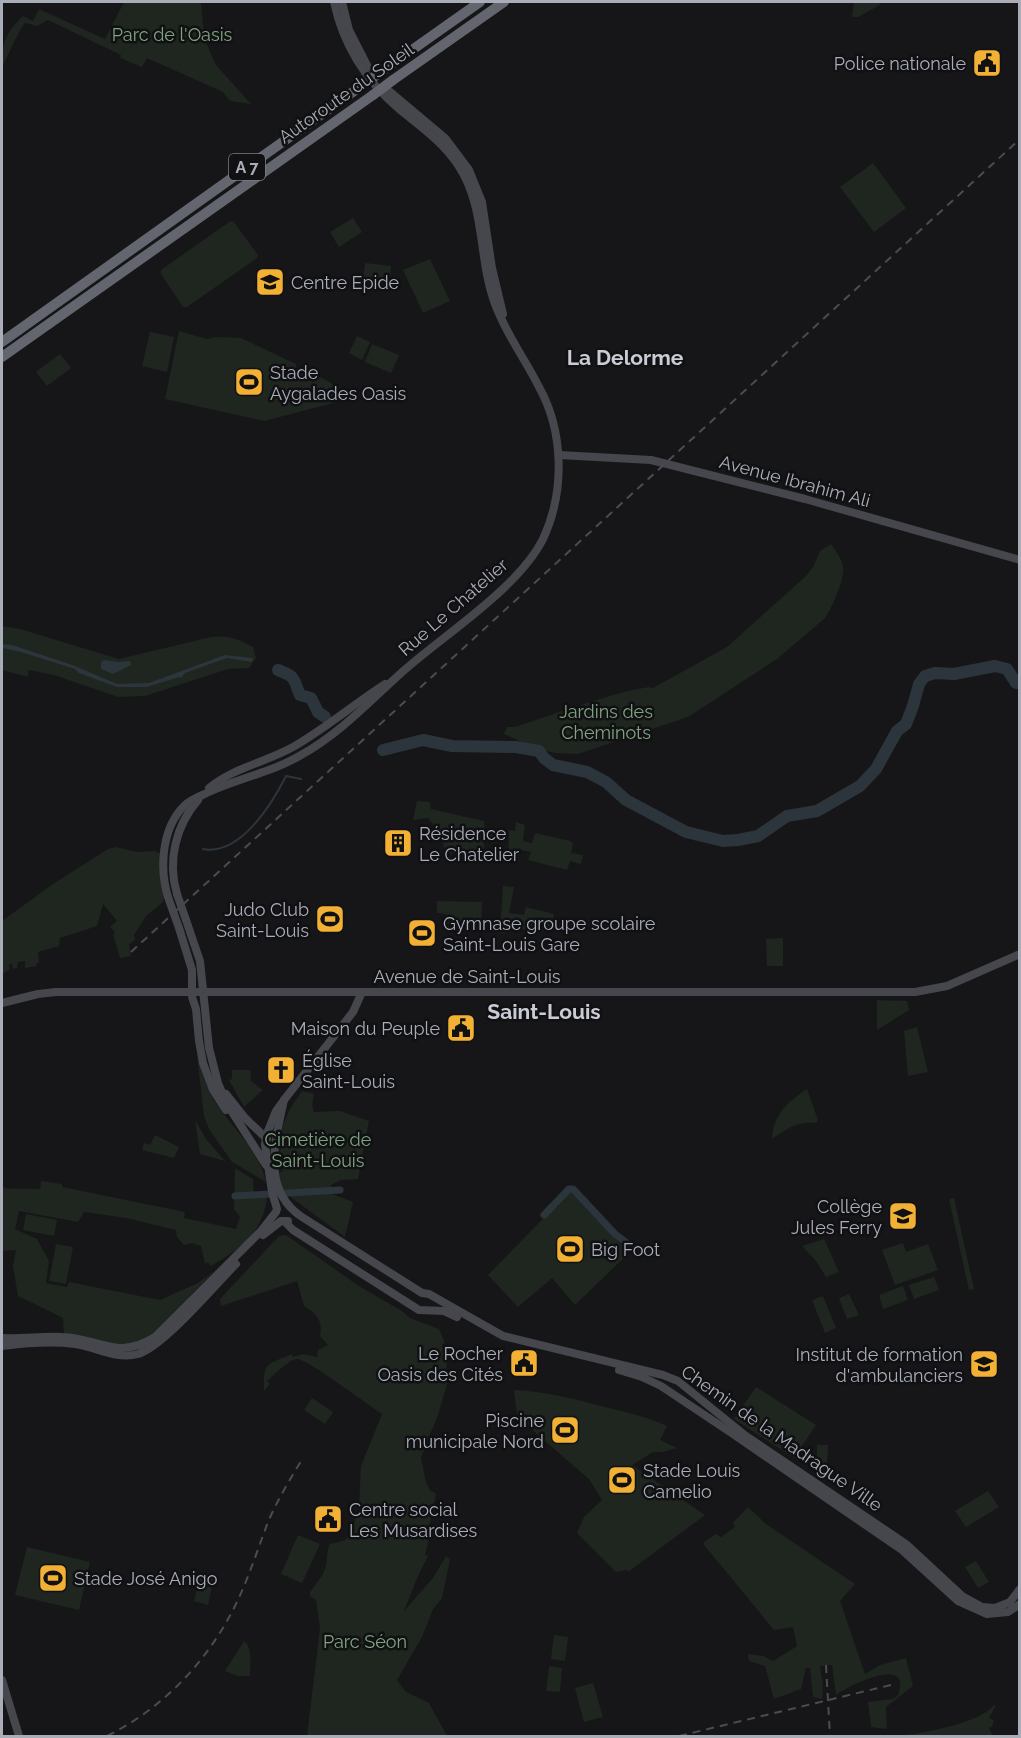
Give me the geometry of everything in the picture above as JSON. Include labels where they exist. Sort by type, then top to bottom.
[{"type":"highway","name":"Autoroute du Soleil","points":[[2,342],[480,2]]},
{"type":"highway","name":"Autoroute du Soleil","points":[[2,357],[504,2]]},
{"type":"street","name":"Rue Le Chatelier","points":[[203,795],[299,757],[342,727],[398,675],[497,594],[520,572],[542,539],[556,495],[559,455],[550,412],[540,388],[506,329],[495,304],[476,205],[461,169],[440,142],[397,107],[357,61],[343,33],[334,2]]},
{"type":"street","name":"Rue Le Chatelier","points":[[342,2],[354,44],[370,69],[400,102],[445,138],[469,170],[478,189],[486,216],[492,268],[506,329]]},
{"type":"street","name":"Avenue Ibrahim Ali","points":[[559,455],[651,460],[805,499],[1020,560]]},
{"type":"street","name":"Rue Le Chatelier","points":[[173,897],[176,843],[185,818],[203,795],[222,778],[291,748],[334,722],[362,699],[398,675]]},
{"type":"street","points":[[173,897],[186,920],[200,961],[209,1048],[218,1083],[242,1131]]},
{"type":"street","points":[[173,897],[179,928],[191,964],[199,1041],[208,1080],[218,1100],[268,1168]]},
{"type":"street","name":"Avenue de Saint-Louis","points":[[2,1003],[57,992],[898,993],[947,986],[1020,954]]},
{"type":"street","points":[[2,1338],[75,1338],[114,1348],[129,1349],[143,1345],[155,1337],[261,1231],[276,1211],[281,1206],[289,1208],[364,1257],[432,1297],[433,1305],[428,1311],[421,1311],[356,1271],[277,1218],[276,1211],[272,1192],[268,1168],[265,1156],[266,1136],[284,1100],[353,1012],[362,992]]},
{"type":"street","points":[[218,1083],[245,1118],[266,1136],[274,1153]]},
{"type":"street","points":[[2,1346],[69,1344],[119,1355],[137,1354],[150,1349],[164,1337],[269,1228],[290,1219],[289,1208],[281,1196],[275,1177],[274,1153],[284,1100]]},
{"type":"street","points":[[261,1231],[267,1218],[272,1192]]},
{"type":"street","points":[[338,1259],[345,1257],[345,1245]]},
{"type":"street","points":[[356,1271],[355,1262],[364,1257]]},
{"type":"street","points":[[417,1308],[416,1299],[422,1293]]},
{"type":"street","name":"Chemin de la Madrague Ville","points":[[432,1297],[503,1336],[663,1375],[686,1387],[746,1436],[906,1544],[962,1596],[982,1606],[995,1608],[1010,1602],[1020,1589]]},
{"type":"street","name":"Chemin de la Madrague Ville","points":[[428,1311],[449,1313],[503,1341],[642,1377],[662,1386],[902,1550],[958,1601],[980,1613],[993,1615],[1008,1612],[1020,1604]]},
{"type":"street","points":[[678,1397],[677,1387],[686,1387]]},
{"type":"street","points":[[2,1680],[19,1737]]},
{"type":"green space","name":"Parc de l'Oasis","points":[[124,2],[201,2],[204,38],[216,65],[251,104],[230,101],[223,92],[147,58],[142,67],[120,58],[121,55],[48,20],[37,26],[25,23],[2,67],[2,51],[6,39],[23,16],[33,21],[39,9],[105,39]]},
{"type":"green space","points":[[854,2],[880,2],[880,5],[858,17],[852,17]]},
{"type":"green space","points":[[873,163],[906,208],[874,232],[840,187]]},
{"type":"green space","points":[[353,218],[362,232],[339,247],[330,232]]},
{"type":"green space","points":[[233,221],[258,255],[257,258],[187,307],[183,307],[161,274],[161,270]]},
{"type":"green space","points":[[430,259],[450,301],[423,313],[403,270]]},
{"type":"green space","points":[[365,263],[391,266],[390,283],[363,280]]},
{"type":"green space","name":"Stade Aygalades Oasis","points":[[179,331],[207,339],[241,338],[296,364],[296,371],[302,374],[311,372],[344,390],[341,401],[264,421],[165,399]]},
{"type":"green space","points":[[150,332],[174,337],[167,372],[142,366]]},
{"type":"green space","points":[[357,336],[370,342],[362,360],[349,353]]},
{"type":"green space","points":[[372,344],[399,355],[391,373],[365,362]]},
{"type":"green space","points":[[60,354],[71,368],[47,386],[36,372]]},
{"type":"green space","name":"Jardins des Cheminots","points":[[831,544],[841,560],[843,572],[837,593],[825,618],[777,659],[688,717],[578,754],[537,749],[504,734],[507,727],[515,727],[629,691],[653,688],[727,647],[806,576],[820,551]]},
{"type":"green space","points":[[2,626],[20,629],[119,659],[211,637],[233,638],[243,642],[253,647],[256,658],[249,668],[228,669],[145,696],[118,697],[54,675],[29,670],[28,677],[2,670]]},
{"type":"green space","points":[[417,801],[430,802],[431,809],[484,821],[485,834],[501,835],[501,841],[484,841],[484,855],[446,853],[439,832],[428,818],[413,820]]},
{"type":"green space","points":[[516,822],[525,825],[523,841],[532,843],[535,833],[570,841],[573,844],[571,853],[583,855],[581,864],[570,861],[567,870],[528,860],[531,852],[520,850],[517,861],[508,859],[509,830],[515,831]]},
{"type":"green space","points":[[116,847],[137,852],[154,851],[161,854],[165,895],[163,902],[146,916],[134,935],[135,940],[129,944],[131,956],[120,958],[113,934],[115,932],[110,927],[117,921],[103,904],[97,926],[60,938],[59,946],[38,952],[37,966],[25,968],[25,961],[18,962],[17,968],[13,969],[12,964],[9,964],[10,969],[2,974],[2,921],[53,884],[108,849]]},
{"type":"green space","points":[[503,886],[514,887],[509,913],[524,915],[526,907],[554,914],[552,922],[567,926],[566,930],[550,926],[546,931],[521,929],[517,921],[508,921],[505,933],[500,933]]},
{"type":"green space","points":[[437,901],[482,902],[481,930],[471,929],[471,925],[446,924],[446,914],[437,913]]},
{"type":"green space","points":[[783,938],[783,966],[767,966],[766,939]]},
{"type":"green space","points":[[877,1000],[907,1001],[909,1010],[877,1030]]},
{"type":"green space","points":[[917,1027],[928,1072],[908,1076],[904,1031]]},
{"type":"green space","points":[[197,1054],[210,1094],[258,1160],[266,1182],[232,1162],[209,1129],[204,1116]]},
{"type":"green space","points":[[232,1070],[250,1070],[251,1081],[263,1090],[244,1107],[229,1080],[232,1079]]},
{"type":"green space","points":[[807,1089],[818,1120],[816,1123],[798,1124],[772,1139],[779,1115],[793,1099]]},
{"type":"green space","name":"Cimetière de Saint-Louis","points":[[302,1091],[314,1094],[312,1105],[314,1112],[340,1111],[369,1121],[358,1179],[341,1180],[331,1185],[332,1194],[353,1202],[345,1237],[281,1190],[279,1173],[283,1171],[283,1163],[279,1161],[283,1125]]},
{"type":"green space","points":[[195,1120],[206,1139],[225,1161],[200,1154]]},
{"type":"green space","points":[[155,1135],[179,1147],[174,1158],[142,1150],[144,1143],[150,1145]]},
{"type":"green space","points":[[235,1168],[253,1179],[254,1197],[267,1196],[265,1209],[261,1220],[249,1238],[232,1253],[211,1266],[207,1262],[205,1264],[201,1246],[192,1243],[184,1245],[177,1237],[176,1230],[126,1218],[84,1212],[78,1222],[19,1211],[15,1229],[37,1239],[49,1261],[46,1283],[67,1287],[69,1282],[160,1300],[198,1283],[214,1271],[152,1335],[141,1341],[119,1345],[64,1333],[63,1318],[18,1296],[13,1266],[16,1250],[2,1251],[2,1187],[40,1189],[41,1181],[62,1184],[62,1187],[185,1212],[184,1218],[236,1229],[240,1217],[234,1209]]},
{"type":"green space","name":"Big Foot","points":[[572,1189],[629,1253],[575,1305],[552,1278],[518,1307],[488,1275]]},
{"type":"green space","points":[[954,1198],[974,1289],[969,1290],[949,1199]]},
{"type":"green space","points":[[26,1214],[57,1220],[54,1236],[23,1230]]},
{"type":"green space","name":"Parc Séon","points":[[286,1235],[410,1318],[439,1329],[445,1343],[442,1347],[446,1347],[447,1384],[437,1418],[421,1458],[426,1482],[430,1490],[436,1494],[425,1555],[428,1556],[404,1611],[433,1578],[446,1556],[450,1559],[442,1598],[433,1609],[422,1637],[397,1680],[406,1692],[429,1703],[447,1736],[307,1736],[320,1628],[316,1600],[310,1596],[310,1592],[324,1573],[330,1544],[346,1540],[352,1529],[359,1507],[361,1466],[382,1414],[326,1375],[298,1359],[286,1364],[267,1381],[270,1384],[264,1391],[264,1374],[268,1365],[292,1354],[293,1357],[303,1354],[317,1357],[318,1350],[328,1345],[320,1336],[318,1318],[304,1306],[297,1281],[221,1306],[220,1299],[279,1236]]},
{"type":"green space","points":[[824,1239],[839,1272],[826,1277],[816,1261],[802,1246]]},
{"type":"green space","points":[[903,1243],[906,1252],[928,1244],[938,1270],[895,1285],[882,1250]]},
{"type":"green space","points":[[56,1244],[73,1247],[66,1284],[49,1281]]},
{"type":"green space","points":[[934,1277],[939,1290],[914,1299],[909,1285]]},
{"type":"green space","points":[[903,1286],[908,1300],[883,1309],[879,1295]]},
{"type":"green space","points":[[849,1294],[859,1315],[847,1319],[839,1298]]},
{"type":"green space","points":[[823,1296],[836,1328],[825,1333],[812,1300]]},
{"type":"green space","points":[[756,1387],[816,1425],[794,1458],[734,1419]]},
{"type":"green space","name":"Stade Louis Camelio","points":[[514,1390],[571,1398],[636,1415],[667,1426],[660,1440],[677,1448],[653,1452],[632,1465],[705,1515],[628,1572],[627,1570],[616,1572],[577,1533],[584,1517],[602,1500],[589,1479],[517,1414]]},
{"type":"green space","points":[[312,1398],[333,1412],[325,1424],[304,1410]]},
{"type":"green space","points":[[817,1445],[828,1445],[827,1467],[817,1467]]},
{"type":"green space","points":[[988,1491],[999,1507],[966,1527],[955,1511]]},
{"type":"green space","points":[[748,1507],[766,1524],[855,1584],[840,1601],[865,1674],[880,1665],[906,1658],[913,1686],[886,1707],[887,1729],[871,1727],[868,1702],[893,1699],[898,1695],[900,1683],[896,1676],[888,1674],[877,1676],[853,1685],[836,1695],[832,1665],[820,1666],[823,1685],[822,1699],[813,1697],[810,1668],[806,1668],[801,1689],[774,1699],[765,1666],[749,1661],[748,1654],[763,1656],[773,1661],[797,1646],[793,1627],[774,1630],[704,1545],[704,1542],[716,1534],[721,1537],[735,1527],[733,1523]]},
{"type":"green space","points":[[298,1535],[320,1544],[302,1583],[281,1574]]},
{"type":"green space","name":"Stade José Anigo","points":[[27,1547],[90,1562],[79,1610],[15,1595]]},
{"type":"green space","points":[[976,1561],[989,1582],[978,1588],[965,1567]]},
{"type":"green space","points":[[201,1574],[214,1577],[208,1605],[194,1601]]},
{"type":"green space","points":[[554,1635],[568,1637],[565,1661],[551,1659]]},
{"type":"green space","points":[[244,1641],[250,1652],[250,1676],[237,1676],[225,1671]]},
{"type":"green space","points":[[549,1666],[562,1668],[560,1692],[546,1691]]},
{"type":"green space","points":[[593,1683],[603,1717],[584,1722],[575,1688]]},
{"type":"green space","points":[[996,1705],[989,1718],[994,1720],[992,1727],[989,1728],[993,1736],[898,1736],[935,1730],[964,1722],[977,1717]]},
{"type":"shaded area","points":[[2,644],[12,645],[75,666],[117,684],[149,683],[225,655],[253,658],[252,662],[227,658],[185,673],[181,678],[147,687],[117,687],[79,673],[75,669],[2,648]]},
{"type":"shaded area","points":[[104,660],[130,661],[131,665],[113,674],[101,669],[101,662]]},
{"type":"waterway","points":[[383,750],[423,740],[452,746],[516,747],[539,751],[553,765],[587,772],[606,782],[626,800],[686,832],[723,841],[738,840],[758,836],[787,816],[817,811],[860,786],[876,769],[897,731],[906,724],[919,684],[925,676],[935,673],[954,674],[995,666],[1007,669],[1016,683],[1020,683]]},
{"type":"waterway","points":[[278,670],[291,677],[300,695],[311,698],[318,712],[325,717]]},
{"type":"waterway","points":[[203,849],[217,849],[242,836],[263,813],[286,776],[301,779]]},
{"type":"waterway","points":[[544,1215],[569,1189],[573,1189],[615,1234],[632,1247]]},
{"type":"waterway","points":[[235,1196],[340,1190]]},
{"type":"railway","points":[[131,952],[1020,139]]},
{"type":"railway","points":[[107,1736],[127,1725],[164,1698],[196,1666],[210,1647],[234,1608],[268,1522],[301,1461]]},
{"type":"railway","points":[[826,1665],[830,1736]]},
{"type":"railway","points":[[679,1736],[895,1684]]},
{"type":"place","name":"Police nationale","points":[[987,63]]},
{"type":"place","name":"Centre Epide","points":[[270,282]]},
{"type":"place","name":"Stade Aygalades Oasis","points":[[249,382]]},
{"type":"place","name":"Résidence Le Chatelier","points":[[398,843]]},
{"type":"place","name":"Judo Club Saint-Louis","points":[[330,919]]},
{"type":"place","name":"Gymnase groupe scolaire Saint-Louis Gare","points":[[422,933]]},
{"type":"place","name":"Maison du Peuple","points":[[461,1028]]},
{"type":"place","name":"Église Saint-Louis","points":[[281,1070]]},
{"type":"place","name":"Collège Jules Ferry","points":[[903,1216]]},
{"type":"place","name":"Big Foot","points":[[570,1249]]},
{"type":"place","name":"Le Rocher Oasis des Cités","points":[[524,1363]]},
{"type":"place","name":"Institut de formation d'ambulanciers","points":[[984,1364]]},
{"type":"place","name":"Piscine municipale Nord","points":[[565,1430]]},
{"type":"place","name":"Stade Louis Camelio","points":[[622,1480]]},
{"type":"place","name":"Centre social Les Musardises","points":[[328,1519]]},
{"type":"place","name":"Stade José Anigo","points":[[53,1578]]},
{"type":"district","name":"La Delorme","points":[[625,357]]},
{"type":"district","name":"Saint-Louis","points":[[544,1011]]}]
